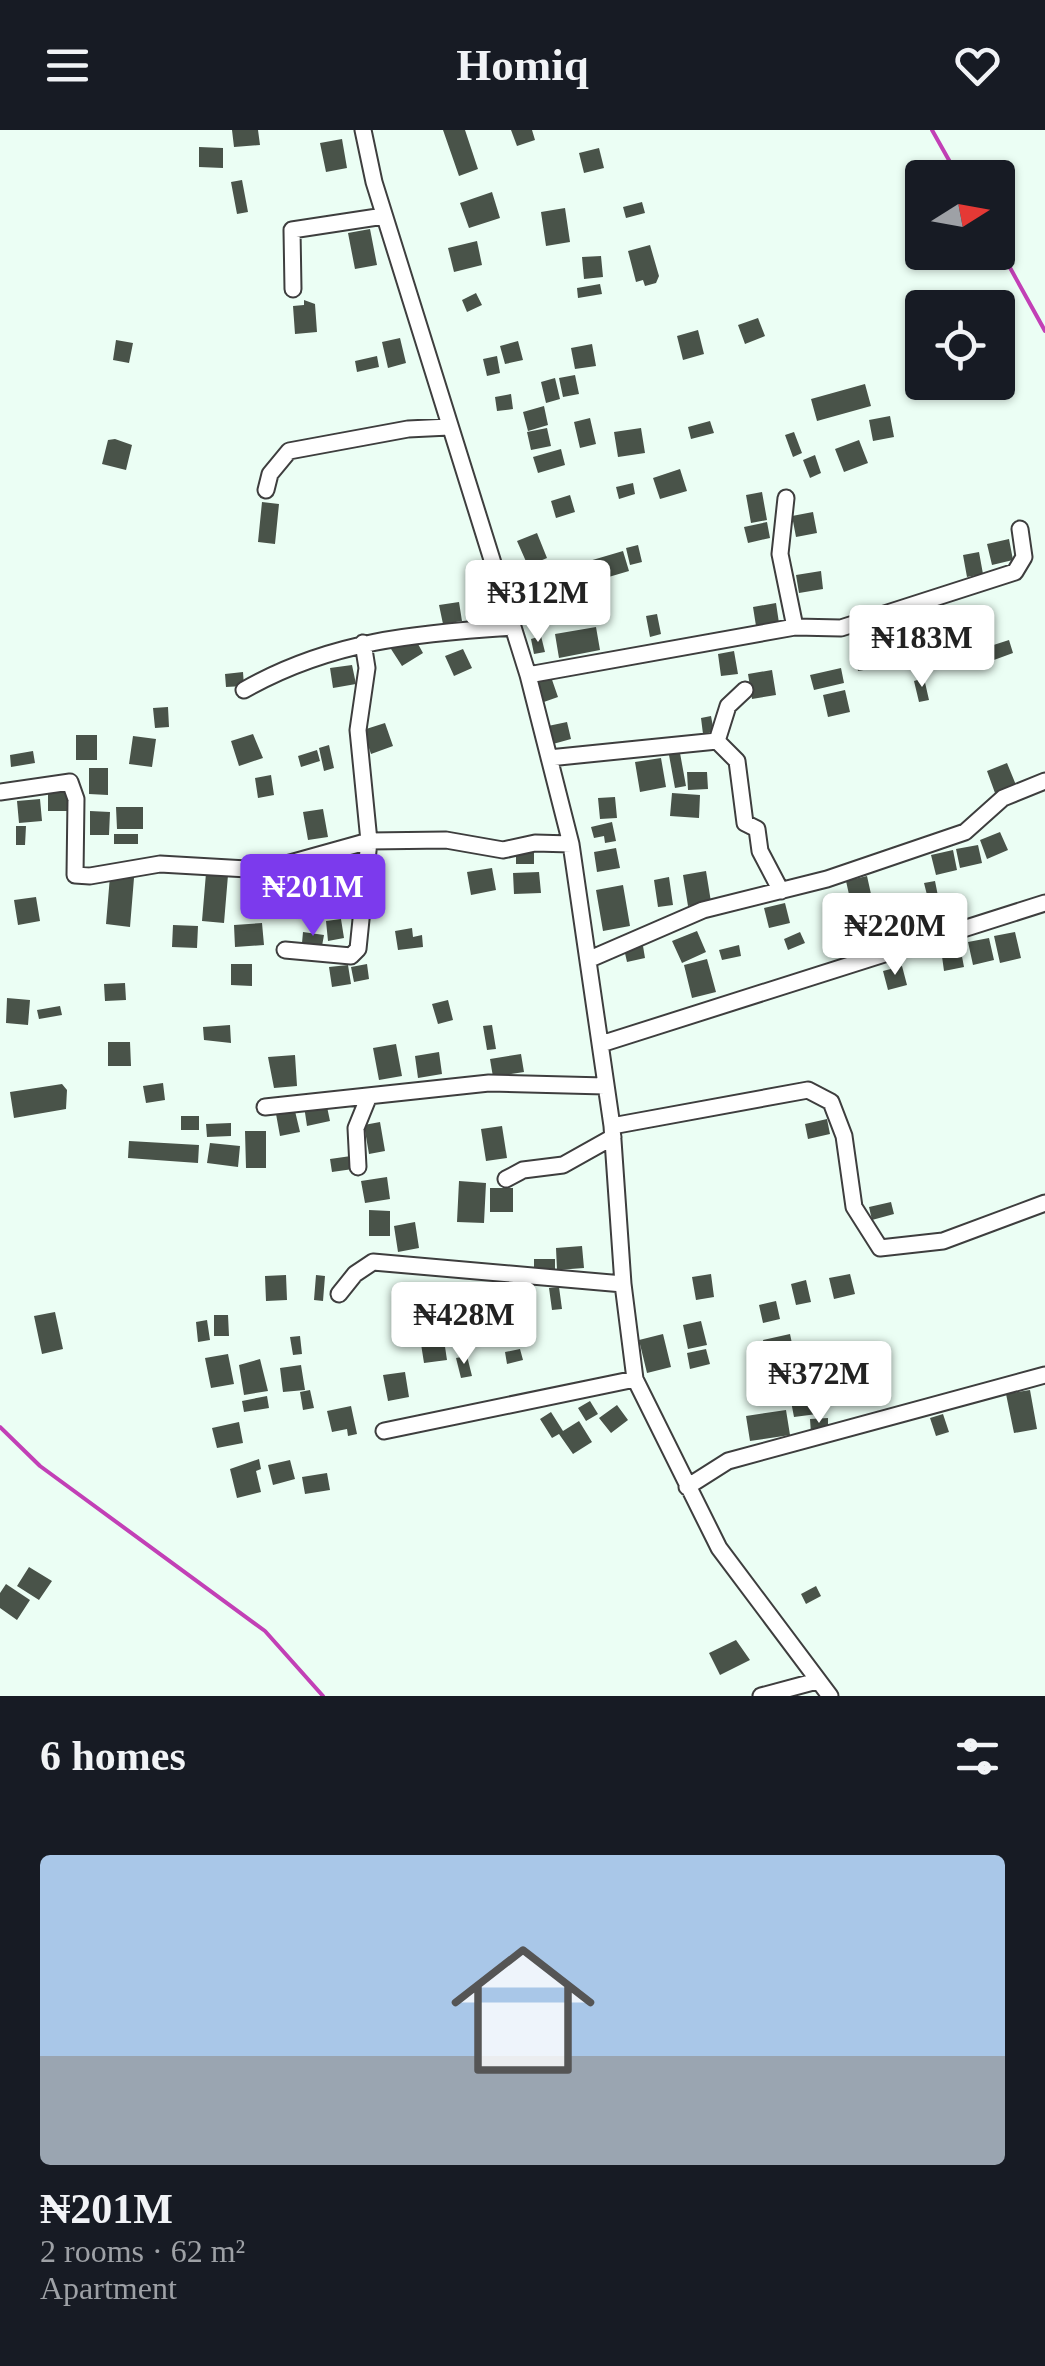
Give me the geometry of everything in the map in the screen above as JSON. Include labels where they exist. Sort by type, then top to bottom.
[{"type":"street","points":[[363,130],[384,216],[528,675],[570,844],[590,958],[612,1131],[623,1284],[636,1379],[720,1548],[830,1696]]},
{"type":"street","points":[[293,288],[292,230],[384,216]]},
{"type":"street","points":[[266,490],[270,474],[289,451],[408,429],[450,428]]},
{"type":"street","points":[[786,498],[780,554],[795,628]]},
{"type":"street","points":[[528,675],[795,628],[841,628],[1015,572],[1024,556],[1020,529]]},
{"type":"street","points":[[244,690],[276,672],[363,642],[399,634],[512,627]]},
{"type":"street","points":[[286,950],[351,956],[358,950],[369,841],[358,730],[367,668],[363,642]]},
{"type":"street","points":[[717,742],[728,706],[745,690]]},
{"type":"street","points":[[549,758],[717,742],[737,761],[745,823],[756,829],[760,851],[781,891]]},
{"type":"street","points":[[590,958],[703,910],[781,891],[965,832],[1003,798],[1045,781]]},
{"type":"street","points":[[0,792],[70,782],[76,799],[75,875],[160,864],[265,870],[369,841],[446,840],[503,850],[535,843],[570,844]]},
{"type":"street","points":[[601,1044],[1045,904]]},
{"type":"street","points":[[265,1106],[489,1084],[605,1086]]},
{"type":"street","points":[[506,1179],[523,1170],[563,1165],[612,1131],[808,1090],[831,1102],[844,1136],[854,1207],[880,1248],[943,1240],[1045,1202]]},
{"type":"street","points":[[358,1166],[356,1128],[369,1096]]},
{"type":"street","points":[[340,1294],[355,1274],[373,1262],[623,1284]]},
{"type":"street","points":[[688,1487],[728,1461],[1045,1375]]},
{"type":"street","points":[[384,1431],[636,1379]]},
{"type":"street","points":[[761,1696],[817,1680]]},
{"type":"building","points":[[232,130],[258,130],[260,145],[234,147]]},
{"type":"building","points":[[443,130],[465,130],[478,169],[459,176]]},
{"type":"building","points":[[511,130],[532,130],[535,140],[517,146]]},
{"type":"building","points":[[342,139],[347,168],[326,172],[320,143]]},
{"type":"building","points":[[199,147],[223,148],[223,168],[199,167]]},
{"type":"building","points":[[599,148],[604,168],[584,173],[579,153]]},
{"type":"building","points":[[242,180],[248,212],[237,214],[231,182]]},
{"type":"building","points":[[492,192],[500,218],[469,228],[460,203]]},
{"type":"building","points":[[642,202],[645,213],[626,218],[623,207]]},
{"type":"building","points":[[565,208],[570,242],[546,246],[541,212]]},
{"type":"building","points":[[370,229],[377,265],[355,269],[348,233]]},
{"type":"building","points":[[477,241],[482,265],[454,272],[448,248]]},
{"type":"building","points":[[650,245],[659,276],[656,283],[645,286],[643,280],[636,282],[628,251]]},
{"type":"building","points":[[601,256],[603,277],[584,279],[582,257]]},
{"type":"building","points":[[600,284],[602,294],[578,298],[577,288]]},
{"type":"building","points":[[476,293],[482,305],[467,312],[462,300]]},
{"type":"building","points":[[304,300],[315,304],[317,332],[295,334],[293,306],[304,305]]},
{"type":"building","points":[[758,318],[765,336],[745,344],[738,325]]},
{"type":"building","points":[[698,330],[704,354],[683,360],[677,336]]},
{"type":"building","points":[[400,338],[406,363],[388,368],[382,342]]},
{"type":"building","points":[[116,340],[133,343],[129,363],[113,360]]},
{"type":"building","points":[[518,341],[523,360],[505,364],[500,346]]},
{"type":"building","points":[[592,344],[596,366],[575,369],[571,348]]},
{"type":"building","points":[[377,356],[379,367],[357,372],[355,361]]},
{"type":"building","points":[[497,356],[500,373],[487,376],[483,359]]},
{"type":"building","points":[[575,375],[579,394],[563,397],[559,378]]},
{"type":"building","points":[[555,378],[560,399],[546,403],[541,382]]},
{"type":"building","points":[[865,384],[871,406],[817,421],[811,399]]},
{"type":"building","points":[[511,394],[513,409],[497,411],[495,397]]},
{"type":"building","points":[[544,406],[548,425],[528,431],[523,412]]},
{"type":"building","points":[[890,416],[894,437],[873,441],[869,420]]},
{"type":"building","points":[[590,418],[596,444],[580,448],[574,422]]},
{"type":"building","points":[[710,421],[714,433],[691,439],[688,427]]},
{"type":"building","points":[[547,428],[551,446],[531,450],[527,432]]},
{"type":"building","points":[[641,428],[645,453],[618,457],[614,432]]},
{"type":"building","points":[[794,432],[802,453],[793,457],[785,435]]},
{"type":"building","points":[[108,440],[132,445],[126,470],[102,464]]},
{"type":"building","points":[[859,440],[868,463],[844,472],[835,449]]},
{"type":"building","points":[[561,449],[565,465],[538,473],[533,457]]},
{"type":"building","points":[[815,455],[821,473],[810,478],[803,460]]},
{"type":"building","points":[[680,469],[687,491],[660,499],[653,478]]},
{"type":"building","points":[[633,483],[635,494],[619,499],[616,487]]},
{"type":"building","points":[[762,492],[767,520],[751,523],[746,495]]},
{"type":"building","points":[[570,495],[575,512],[556,518],[551,501]]},
{"type":"building","points":[[262,502],[279,504],[275,544],[258,542]]},
{"type":"building","points":[[813,512],[817,533],[796,537],[792,516]]},
{"type":"building","points":[[767,522],[770,538],[748,543],[744,527]]},
{"type":"building","points":[[537,533],[547,558],[528,566],[517,541]]},
{"type":"building","points":[[1009,539],[1013,560],[992,565],[987,544]]},
{"type":"building","points":[[638,545],[642,562],[630,565],[626,548]]},
{"type":"building","points":[[623,551],[629,571],[568,589],[562,569]]},
{"type":"building","points":[[979,552],[983,574],[967,577],[963,555]]},
{"type":"building","points":[[821,571],[823,589],[799,593],[796,575]]},
{"type":"building","points":[[559,599],[558,619],[532,625],[528,607]]},
{"type":"building","points":[[459,602],[462,621],[443,624],[439,605]]},
{"type":"building","points":[[776,603],[779,623],[756,626],[753,607]]},
{"type":"building","points":[[657,614],[661,634],[650,637],[646,616]]},
{"type":"building","points":[[596,627],[600,650],[559,658],[555,634]]},
{"type":"building","points":[[413,635],[423,653],[402,666],[391,649]]},
{"type":"building","points":[[541,636],[545,652],[534,654],[531,639]]},
{"type":"building","points":[[1009,640],[1013,653],[983,664],[978,650]]},
{"type":"building","points":[[883,647],[886,666],[858,671],[855,652]]},
{"type":"building","points":[[463,649],[472,668],[454,676],[445,656]]},
{"type":"building","points":[[734,651],[738,674],[721,676],[718,654]]},
{"type":"building","points":[[352,665],[356,684],[333,688],[330,668]]},
{"type":"building","points":[[841,668],[844,683],[814,690],[810,675]]},
{"type":"building","points":[[772,670],[776,695],[752,699],[748,674]]},
{"type":"building","points":[[243,672],[244,686],[226,687],[225,674]]},
{"type":"building","points":[[550,674],[558,697],[541,703],[533,679]]},
{"type":"building","points":[[924,678],[929,700],[919,702],[914,681]]},
{"type":"building","points":[[845,690],[850,712],[828,717],[823,695]]},
{"type":"building","points":[[168,707],[169,727],[155,728],[153,708]]},
{"type":"building","points":[[711,716],[714,732],[703,734],[701,718]]},
{"type":"building","points":[[567,722],[571,739],[553,744],[548,726]]},
{"type":"building","points":[[385,723],[393,746],[371,754],[363,730]]},
{"type":"building","points":[[253,734],[263,758],[239,766],[231,741]]},
{"type":"building","points":[[76,735],[97,735],[97,760],[76,760]]},
{"type":"building","points":[[133,736],[156,739],[152,767],[129,764]]},
{"type":"building","points":[[329,745],[334,768],[324,771],[319,748]]},
{"type":"building","points":[[317,750],[320,761],[301,767],[298,756]]},
{"type":"building","points":[[33,751],[35,763],[11,767],[10,755]]},
{"type":"building","points":[[680,753],[686,786],[675,788],[669,755]]},
{"type":"building","points":[[661,758],[666,787],[640,792],[635,762]]},
{"type":"building","points":[[1007,763],[1016,785],[995,793],[987,771]]},
{"type":"building","points":[[89,768],[108,768],[108,795],[89,794]]},
{"type":"building","points":[[687,772],[707,772],[708,789],[688,790]]},
{"type":"building","points":[[271,775],[274,795],[258,798],[255,778]]},
{"type":"building","points":[[48,792],[71,792],[70,811],[48,811]]},
{"type":"building","points":[[672,793],[700,795],[699,818],[670,816]]},
{"type":"building","points":[[615,797],[617,818],[600,819],[598,798]]},
{"type":"building","points":[[40,799],[42,821],[19,823],[17,801]]},
{"type":"building","points":[[116,807],[143,807],[143,829],[117,829]]},
{"type":"building","points":[[323,809],[328,837],[308,840],[303,812]]},
{"type":"building","points":[[90,811],[110,812],[109,835],[90,835]]},
{"type":"building","points":[[612,822],[616,841],[605,843],[604,836],[594,838],[591,827]]},
{"type":"building","points":[[16,826],[26,826],[25,845],[16,845]]},
{"type":"building","points":[[1000,832],[1008,850],[987,859],[980,840]]},
{"type":"building","points":[[114,834],[138,834],[138,844],[114,844]]},
{"type":"building","points":[[978,845],[982,863],[960,868],[956,849]]},
{"type":"building","points":[[616,848],[620,868],[597,872],[594,852]]},
{"type":"building","points":[[953,850],[957,870],[936,875],[931,855]]},
{"type":"building","points":[[516,853],[534,853],[534,864],[516,864]]},
{"type":"building","points":[[336,863],[354,864],[353,888],[334,887]]},
{"type":"building","points":[[492,868],[496,890],[471,895],[467,872]]},
{"type":"building","points":[[706,871],[711,902],[688,906],[683,875]]},
{"type":"building","points":[[539,872],[541,893],[514,894],[513,873]]},
{"type":"building","points":[[206,873],[228,875],[224,923],[202,921]]},
{"type":"building","points":[[110,876],[134,878],[130,927],[106,924]]},
{"type":"building","points":[[867,876],[873,903],[852,908],[846,881]]},
{"type":"building","points":[[245,877],[263,879],[262,901],[243,900]]},
{"type":"building","points":[[669,877],[673,905],[658,907],[654,880]]},
{"type":"building","points":[[935,881],[939,901],[929,903],[924,883]]},
{"type":"building","points":[[623,885],[630,926],[603,931],[596,890]]},
{"type":"building","points":[[293,887],[303,893],[300,916],[283,914],[286,891],[292,892]]},
{"type":"building","points":[[274,889],[284,891],[280,913],[269,911]]},
{"type":"building","points":[[36,897],[40,921],[18,925],[14,900]]},
{"type":"building","points":[[785,903],[790,923],[769,928],[764,908]]},
{"type":"building","points":[[924,906],[928,923],[915,926],[911,908]]},
{"type":"building","points":[[940,906],[944,926],[936,928],[931,907]]},
{"type":"building","points":[[341,919],[344,938],[328,941],[326,921]]},
{"type":"building","points":[[262,923],[264,945],[235,947],[234,925]]},
{"type":"building","points":[[173,925],[198,926],[197,948],[172,947]]},
{"type":"building","points":[[412,928],[413,937],[422,935],[423,947],[398,950],[395,931]]},
{"type":"building","points":[[697,931],[706,952],[682,963],[672,941]]},
{"type":"building","points":[[303,932],[324,935],[322,946],[302,943]]},
{"type":"building","points":[[800,932],[805,943],[788,950],[784,939]]},
{"type":"building","points":[[1015,932],[1021,958],[1000,963],[994,936]]},
{"type":"building","points":[[989,938],[994,960],[973,965],[968,942]]},
{"type":"building","points":[[739,945],[741,956],[722,960],[719,950]]},
{"type":"building","points":[[643,946],[645,958],[627,962],[624,949]]},
{"type":"building","points":[[960,946],[964,967],[944,971],[941,949]]},
{"type":"building","points":[[707,959],[716,992],[692,998],[684,965]]},
{"type":"building","points":[[231,964],[252,964],[252,986],[231,985]]},
{"type":"building","points":[[367,964],[369,979],[354,982],[351,967]]},
{"type":"building","points":[[348,965],[351,984],[332,987],[329,967]]},
{"type":"building","points":[[902,966],[907,985],[888,990],[883,971]]},
{"type":"building","points":[[125,983],[126,1000],[105,1001],[104,984]]},
{"type":"building","points":[[7,998],[30,1000],[28,1025],[6,1023]]},
{"type":"building","points":[[448,1000],[453,1020],[438,1024],[432,1004]]},
{"type":"building","points":[[60,1006],[62,1015],[39,1019],[37,1010]]},
{"type":"building","points":[[230,1025],[231,1043],[204,1040],[203,1027]]},
{"type":"building","points":[[492,1025],[496,1049],[487,1050],[483,1026]]},
{"type":"building","points":[[108,1042],[130,1042],[131,1066],[108,1066]]},
{"type":"building","points":[[396,1044],[402,1076],[379,1080],[373,1048]]},
{"type":"building","points":[[439,1052],[442,1074],[418,1078],[415,1056]]},
{"type":"building","points":[[521,1054],[524,1072],[493,1077],[490,1059]]},
{"type":"building","points":[[295,1055],[297,1086],[274,1088],[268,1057]]},
{"type":"building","points":[[163,1083],[165,1100],[146,1103],[143,1086]]},
{"type":"building","points":[[62,1084],[67,1090],[66,1109],[14,1118],[10,1092]]},
{"type":"building","points":[[326,1102],[330,1121],[307,1126],[304,1106]]},
{"type":"building","points":[[295,1111],[300,1132],[280,1136],[276,1114]]},
{"type":"building","points":[[181,1116],[199,1116],[199,1130],[181,1130]]},
{"type":"building","points":[[827,1119],[830,1134],[808,1139],[805,1124]]},
{"type":"building","points":[[380,1122],[385,1151],[369,1154],[364,1125]]},
{"type":"building","points":[[231,1123],[231,1136],[207,1137],[206,1124]]},
{"type":"building","points":[[502,1126],[507,1158],[486,1161],[481,1129]]},
{"type":"building","points":[[245,1131],[266,1131],[266,1168],[246,1168]]},
{"type":"building","points":[[129,1141],[199,1145],[198,1163],[128,1158]]},
{"type":"building","points":[[210,1143],[240,1146],[238,1167],[207,1163]]},
{"type":"building","points":[[351,1156],[353,1169],[332,1172],[330,1159]]},
{"type":"building","points":[[387,1177],[390,1199],[365,1203],[361,1181]]},
{"type":"building","points":[[459,1181],[486,1183],[484,1223],[457,1222]]},
{"type":"building","points":[[490,1188],[513,1188],[513,1212],[490,1212]]},
{"type":"building","points":[[891,1202],[894,1214],[872,1220],[869,1207]]},
{"type":"building","points":[[369,1210],[390,1211],[390,1236],[369,1236]]},
{"type":"building","points":[[415,1222],[419,1248],[398,1252],[394,1226]]},
{"type":"building","points":[[582,1246],[584,1268],[557,1270],[556,1248]]},
{"type":"building","points":[[534,1259],[555,1259],[555,1269],[534,1269]]},
{"type":"building","points":[[711,1274],[714,1297],[696,1300],[692,1277]]},
{"type":"building","points":[[850,1274],[855,1294],[834,1299],[829,1278]]},
{"type":"building","points":[[286,1275],[287,1300],[266,1301],[265,1276]]},
{"type":"building","points":[[316,1275],[325,1276],[323,1301],[314,1300]]},
{"type":"building","points":[[806,1280],[811,1302],[796,1305],[791,1284]]},
{"type":"building","points":[[559,1287],[562,1309],[552,1310],[549,1288]]},
{"type":"building","points":[[776,1301],[780,1319],[763,1323],[759,1305]]},
{"type":"building","points":[[55,1312],[63,1349],[42,1354],[34,1316]]},
{"type":"building","points":[[214,1315],[228,1315],[229,1336],[214,1336]]},
{"type":"building","points":[[207,1320],[210,1340],[198,1342],[196,1322]]},
{"type":"building","points":[[701,1321],[707,1345],[688,1349],[683,1325]]},
{"type":"building","points":[[663,1334],[671,1367],[647,1373],[639,1340]]},
{"type":"building","points":[[790,1334],[794,1353],[767,1359],[763,1340]]},
{"type":"building","points":[[300,1336],[302,1354],[293,1355],[290,1337]]},
{"type":"building","points":[[444,1340],[447,1360],[424,1363],[421,1344]]},
{"type":"building","points":[[520,1349],[523,1360],[507,1364],[505,1352]]},
{"type":"building","points":[[706,1349],[710,1364],[690,1369],[687,1353]]},
{"type":"building","points":[[228,1354],[234,1384],[211,1388],[205,1358]]},
{"type":"building","points":[[467,1356],[472,1376],[461,1378],[456,1358]]},
{"type":"building","points":[[260,1359],[268,1391],[244,1395],[239,1365]]},
{"type":"building","points":[[301,1365],[305,1390],[283,1392],[280,1368]]},
{"type":"building","points":[[405,1372],[409,1397],[388,1401],[383,1375]]},
{"type":"building","points":[[813,1387],[817,1414],[794,1417],[789,1391]]},
{"type":"building","points":[[310,1390],[314,1408],[303,1410],[300,1392]]},
{"type":"building","points":[[1030,1390],[1037,1429],[1014,1433],[1006,1394]]},
{"type":"building","points":[[267,1396],[269,1408],[244,1412],[242,1401]]},
{"type":"building","points":[[590,1401],[598,1414],[586,1421],[578,1408]]},
{"type":"building","points":[[617,1405],[628,1420],[611,1433],[599,1418]]},
{"type":"building","points":[[351,1406],[357,1434],[348,1436],[347,1429],[332,1432],[327,1411]]},
{"type":"building","points":[[786,1410],[790,1435],[750,1441],[746,1416]]},
{"type":"building","points":[[551,1412],[563,1431],[579,1421],[592,1442],[573,1454],[559,1434],[552,1438],[540,1419]]},
{"type":"building","points":[[943,1414],[949,1432],[936,1436],[930,1418]]},
{"type":"building","points":[[828,1418],[828,1433],[811,1434],[810,1419]]},
{"type":"building","points":[[239,1422],[243,1443],[217,1448],[212,1428]]},
{"type":"building","points":[[259,1459],[261,1469],[256,1471],[261,1492],[237,1498],[230,1469]]},
{"type":"building","points":[[290,1460],[295,1479],[273,1485],[268,1465]]},
{"type":"building","points":[[327,1473],[330,1490],[305,1494],[302,1477]]},
{"type":"building","points":[[29,1567],[52,1581],[39,1600],[17,1586]]},
{"type":"building","points":[[6,1584],[30,1600],[17,1620],[0,1608],[0,1593]]},
{"type":"building","points":[[816,1586],[821,1596],[806,1604],[801,1594]]},
{"type":"building","points":[[736,1640],[750,1660],[720,1675],[709,1653]]},
{"type":"waterway","points":[[932,130],[949,160]]},
{"type":"waterway","points":[[1011,270],[1045,331]]},
{"type":"waterway","points":[[0,1427],[40,1466],[265,1631],[323,1696]]}]
